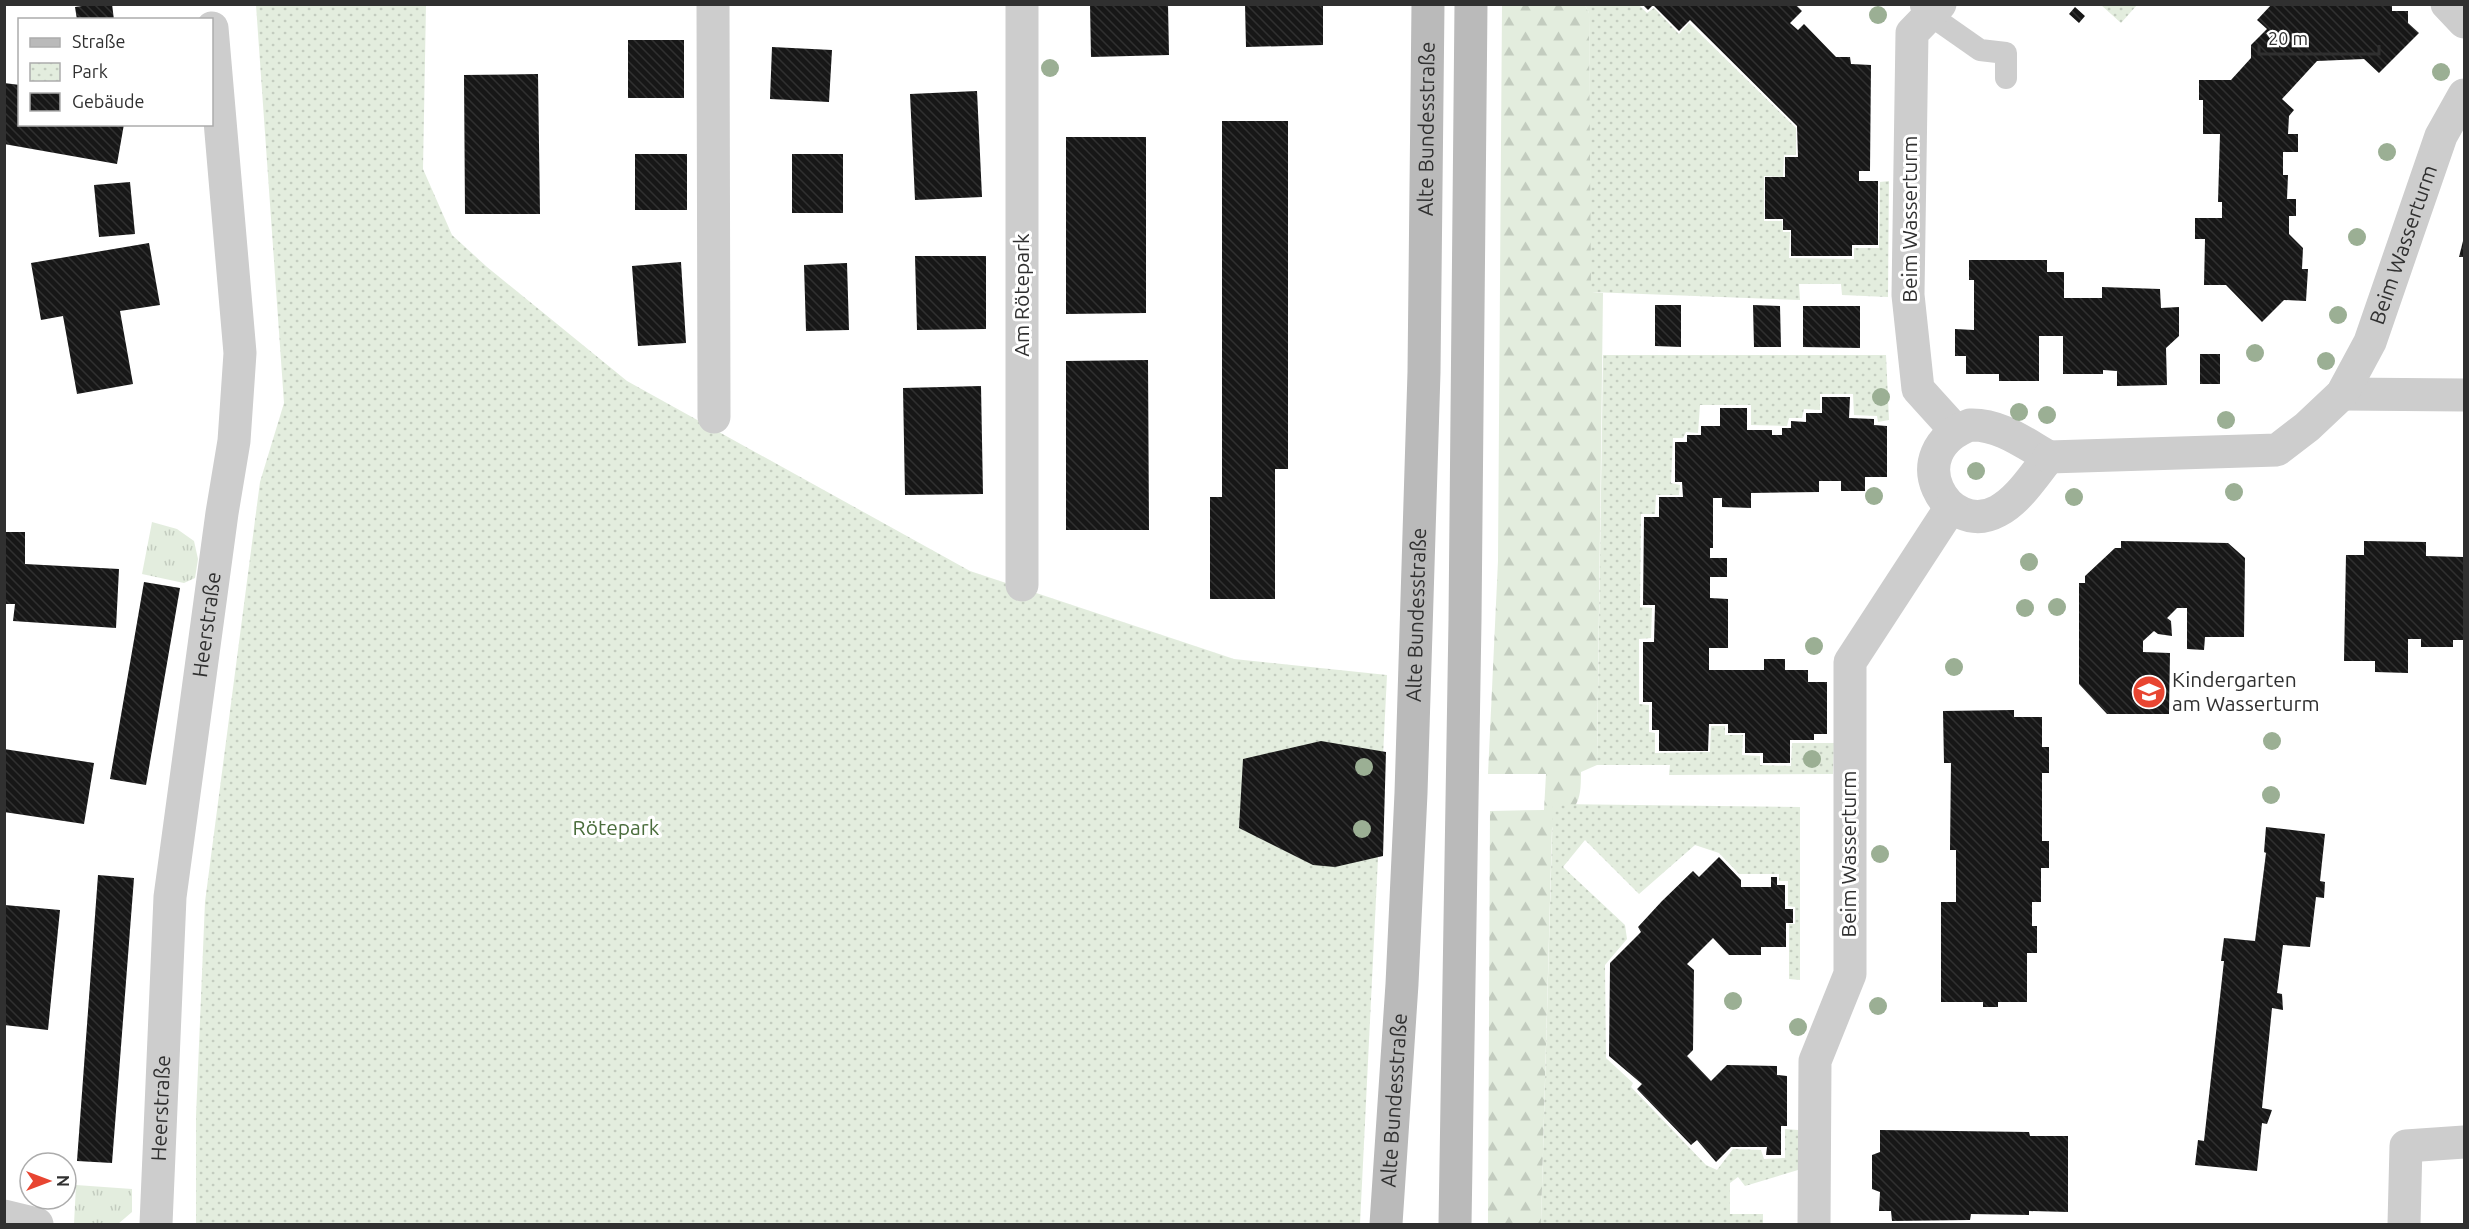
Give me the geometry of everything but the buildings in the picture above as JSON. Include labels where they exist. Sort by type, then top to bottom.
[{"type":"main road","name":"Alte Bundesstraße","points":[[1386,1224],[1402,984],[1411,793],[1424,372],[1428,4]]},
{"type":"main road","name":"Alte Bundesstraße","points":[[1455,1224],[1465,620],[1471,4]]},
{"type":"street","points":[[712,4],[714,417]]},
{"type":"street","name":"Am Rötepark","points":[[1022,4],[1022,585]]},
{"type":"street","points":[[2447,4],[2464,22]]},
{"type":"street","name":"Beim Wasserturm","points":[[1930,8],[1912,33],[1908,295],[1918,389],[1956,430]]},
{"type":"street","name":"Heerstraße","points":[[156,1224],[170,897],[220,525],[234,441],[240,352],[213,40]]},
{"type":"street","name":"Beim Wasserturm","points":[[2049,458],[2277,450],[2307,428],[2342,394],[2373,332],[2440,136],[2464,95]]},
{"type":"street","points":[[2342,394],[2464,395]]},
{"type":"street","points":[[1970,425],[1984,425],[1998,429],[2049,458],[2008,505],[1995,513],[1980,516],[1965,514],[1951,507],[1940,495],[1934,481],[1933,467],[1937,452],[1944,440],[1956,430],[1970,425]]},
{"type":"street","name":"Beim Wasserturm","points":[[1814,1224],[1815,1061],[1850,974],[1850,662],[1899,571],[1951,507]]},
{"type":"street","points":[[2404,1224],[2406,1146],[2464,1142]]},
{"type":"street","points":[[4,1216],[37,1224]]},
{"type":"lane","points":[[1930,8],[1980,50],[2006,53],[2006,78]]},
{"type":"green space","name":"Rötepark","points":[[256,5],[426,5],[423,169],[452,235],[487,267],[627,381],[970,571],[1234,659],[1387,675],[1360,1224],[196,1224],[196,1116],[205,902],[260,482],[284,403]]},
{"type":"green space","points":[[1502,5],[1585,5],[1589,13],[1592,292],[1603,293],[1597,765],[1581,772],[1580,792],[1576,804],[1552,828],[1541,1224],[1488,1224],[1490,811],[1544,810],[1546,774],[1488,774],[1498,561]]},
{"type":"green space","points":[[1585,5],[1639,5],[1647,13],[1654,8],[1679,34],[1689,23],[1796,128],[1796,155],[1784,155],[1783,177],[1764,176],[1764,221],[1782,221],[1783,232],[1790,232],[1789,258],[1854,259],[1854,248],[1879,248],[1880,182],[1889,181],[1888,297],[1842,295],[1841,284],[1799,284],[1800,300],[1591,292],[1589,13]]},
{"type":"green space","points":[[2101,5],[2137,5],[2121,23]]},
{"type":"green space","points":[[1603,355],[1886,355],[1889,420],[1878,422],[1877,416],[1854,415],[1853,394],[1820,394],[1820,410],[1804,409],[1802,418],[1789,418],[1787,426],[1751,425],[1751,405],[1700,405],[1698,433],[1686,432],[1683,438],[1673,438],[1671,483],[1680,485],[1679,495],[1656,495],[1655,514],[1641,514],[1640,607],[1652,608],[1651,638],[1639,639],[1639,704],[1649,705],[1649,732],[1655,733],[1655,753],[1710,752],[1711,726],[1725,726],[1725,735],[1743,735],[1742,755],[1760,756],[1760,765],[1791,766],[1792,743],[1834,743],[1833,774],[1669,775],[1670,765],[1597,765]]},
{"type":"green space","points":[[152,522],[177,529],[194,541],[198,559],[195,578],[184,583],[142,574]]},
{"type":"green space","points":[[1553,804],[1800,807],[1800,980],[1789,979],[1789,924],[1795,924],[1795,907],[1788,906],[1788,881],[1779,881],[1779,874],[1739,874],[1719,853],[1695,845],[1639,894],[1585,840],[1563,867],[1625,925],[1627,939],[1605,965],[1606,1058],[1633,1083],[1631,1087],[1706,1165],[1717,1170],[1733,1149],[1761,1150],[1764,1159],[1785,1158],[1785,1129],[1798,1130],[1798,1170],[1745,1186],[1738,1177],[1730,1183],[1730,1214],[1763,1214],[1763,1224],[1541,1224]]},
{"type":"green space","points":[[78,1185],[132,1189],[132,1212],[118,1224],[74,1224],[75,1211],[78,1211]]},
{"type":"place","name":"Kindergarten am Wasserturm","points":[[2149,692]]}]
